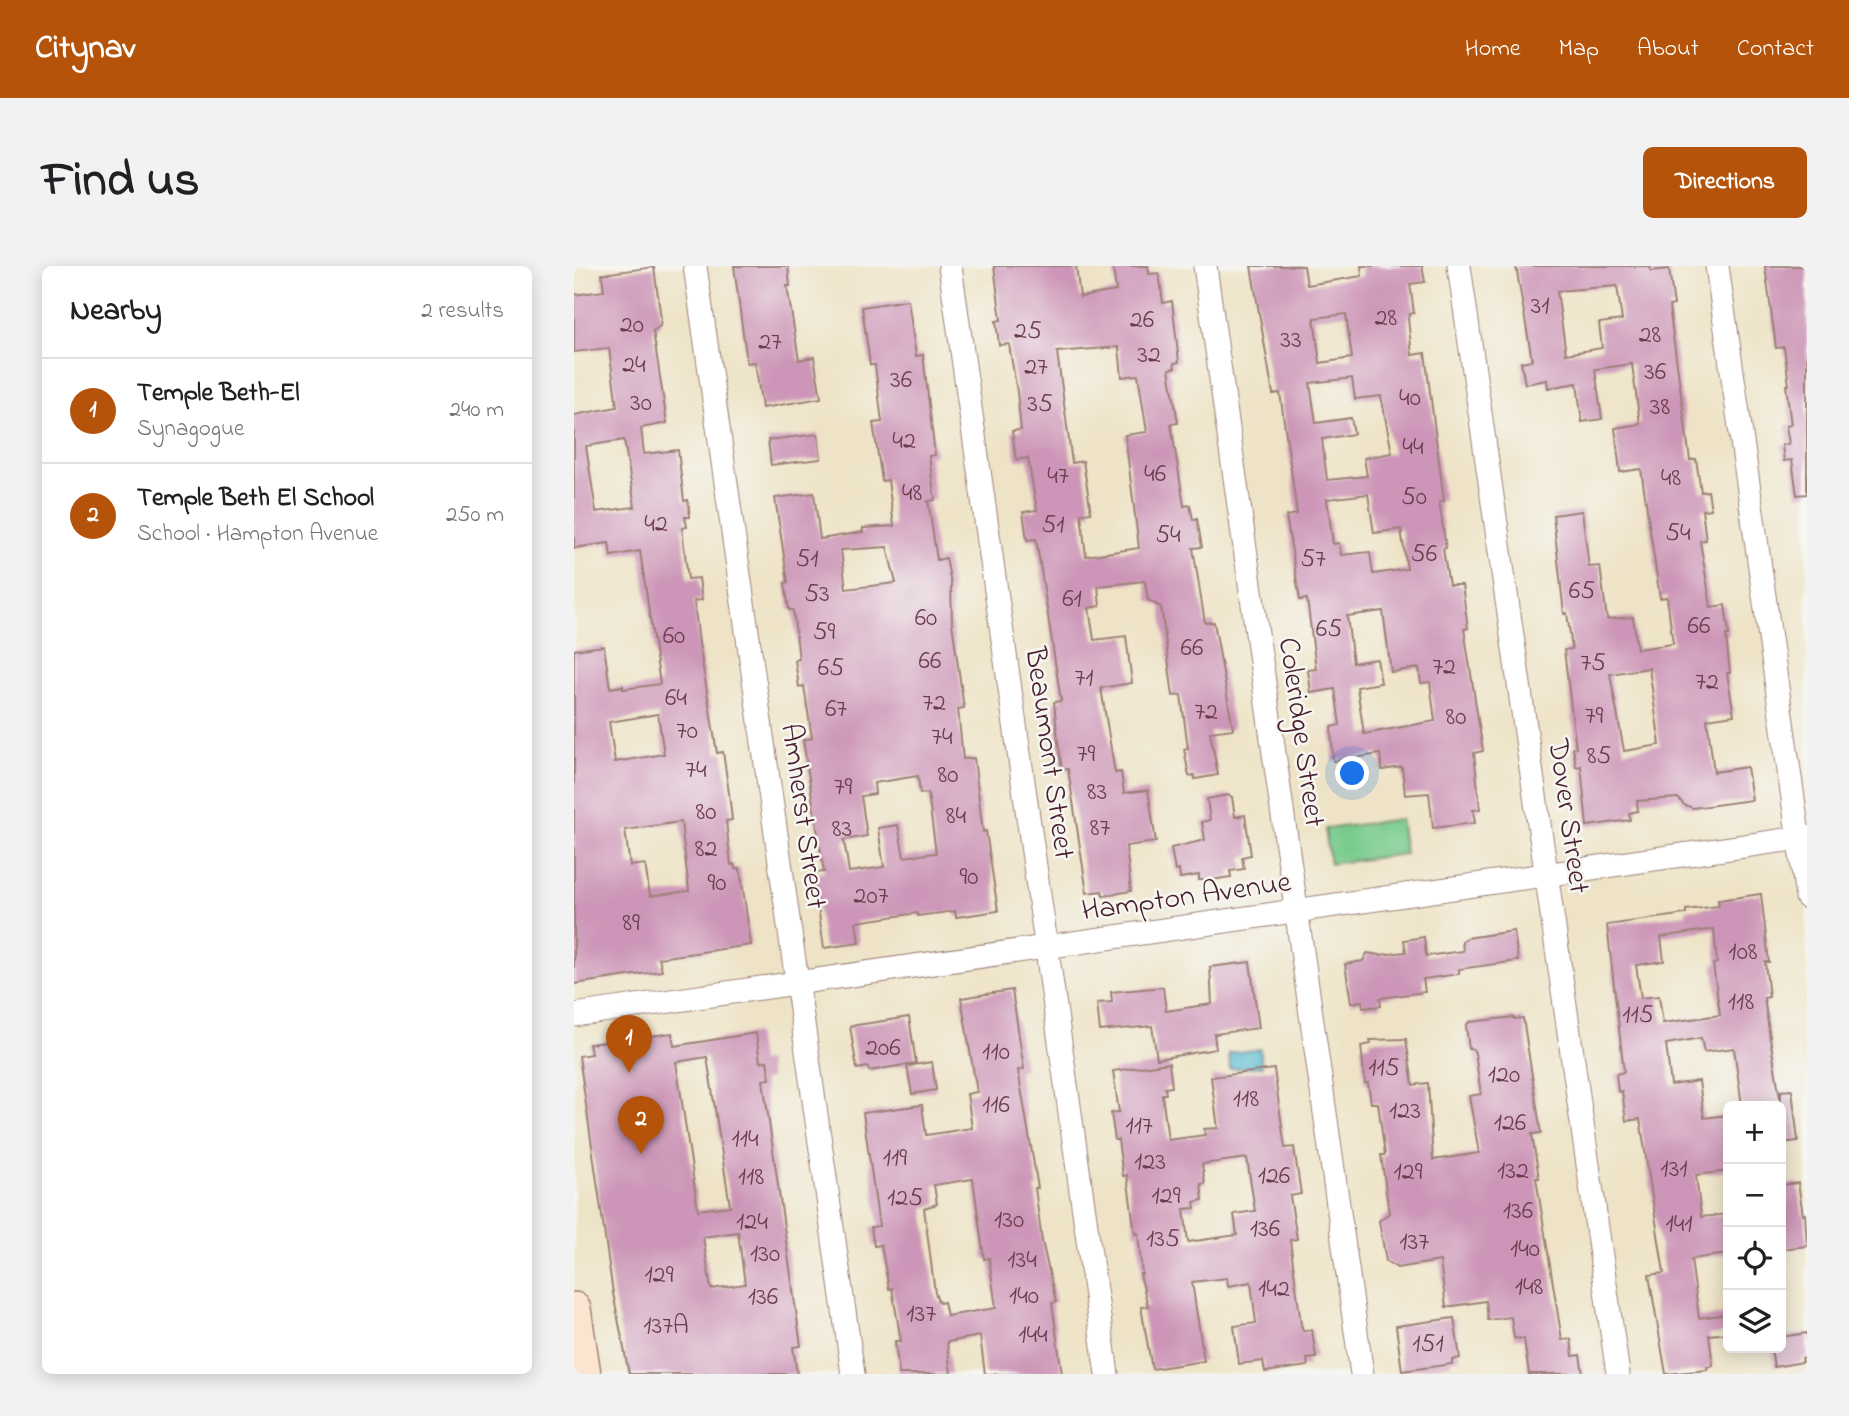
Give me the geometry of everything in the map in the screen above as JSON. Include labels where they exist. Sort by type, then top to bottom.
[{"type":"main road","points":[[574,1309],[584,1374]]},
{"type":"street","name":"Amherst Street","points":[[695,266],[853,1374]]},
{"type":"street","name":"Beaumont Street","points":[[950,266],[1107,1374]]},
{"type":"street","name":"Coleridge Street","points":[[1205,266],[1362,1374]]},
{"type":"street","name":"Dover Street","points":[[1459,266],[1618,1374]]},
{"type":"street","points":[[1717,266],[1803,837],[1807,897]]},
{"type":"street","name":"Hampton Avenue","points":[[574,1015],[1803,837]]},
{"type":"green space","points":[[1400,819],[1405,854],[1330,864],[1325,829]]},
{"type":"water","points":[[1260,1049],[1262,1066],[1230,1069],[1229,1053]]},
{"type":"building","points":[[734,266],[788,266],[790,286],[787,286],[799,360],[814,357],[821,398],[762,408],[755,362],[747,363]]},
{"type":"building","points":[[994,266],[1076,266],[1080,297],[1116,291],[1113,266],[1148,266],[1149,274],[1159,273],[1163,303],[1172,301],[1179,362],[1174,363],[1175,368],[1169,369],[1178,423],[1171,424],[1184,506],[1190,505],[1193,520],[1197,519],[1202,547],[1193,548],[1205,623],[1214,622],[1233,729],[1210,732],[1218,775],[1195,779],[1194,775],[1189,776],[1184,749],[1188,748],[1181,695],[1173,696],[1161,607],[1148,600],[1145,581],[1098,586],[1100,606],[1089,608],[1094,640],[1126,636],[1132,683],[1101,688],[1115,773],[1121,772],[1124,793],[1148,790],[1156,842],[1126,846],[1131,891],[1103,896],[1102,891],[1087,893],[1068,769],[1062,770],[1054,702],[1061,701],[1036,539],[1027,540],[1023,512],[1037,510],[1028,458],[1016,460],[1012,431],[1021,430],[1017,392],[1009,344],[999,345],[996,321],[1001,320]],"holes":[[[1119,347],[1122,377],[1138,375],[1147,432],[1125,435],[1139,548],[1086,556],[1081,514],[1091,513],[1083,461],[1072,463],[1057,352]]]},
{"type":"building","points":[[1251,266],[1304,266],[1307,285],[1362,276],[1361,266],[1422,266],[1425,282],[1410,284],[1414,313],[1410,314],[1408,319],[1412,355],[1425,353],[1444,501],[1439,501],[1449,585],[1462,585],[1468,628],[1464,629],[1483,751],[1474,753],[1480,809],[1473,810],[1475,823],[1433,828],[1429,793],[1405,795],[1402,767],[1382,770],[1380,754],[1333,761],[1331,727],[1340,725],[1335,689],[1311,693],[1308,670],[1316,669],[1307,599],[1300,600],[1286,516],[1297,514],[1280,393],[1273,394]],"holes":[[[1346,314],[1352,358],[1320,363],[1314,318]],[[1352,378],[1355,399],[1381,396],[1392,453],[1364,458],[1367,476],[1327,480],[1322,439],[1354,434],[1351,418],[1316,423],[1310,383]],[[1368,494],[1374,533],[1401,529],[1407,569],[1373,574],[1370,552],[1341,555],[1339,543],[1333,544],[1327,499]],[[1383,611],[1391,672],[1419,668],[1421,683],[1430,682],[1435,721],[1364,734],[1357,687],[1381,683],[1377,659],[1353,663],[1347,616]]]},
{"type":"building","points":[[1516,266],[1650,266],[1651,271],[1669,269],[1674,305],[1669,306],[1690,460],[1696,459],[1701,492],[1708,491],[1711,509],[1702,510],[1706,540],[1700,541],[1711,607],[1725,605],[1729,635],[1726,635],[1730,673],[1727,673],[1734,715],[1707,719],[1714,772],[1747,767],[1752,800],[1693,808],[1684,805],[1678,798],[1637,801],[1638,811],[1629,813],[1630,820],[1587,826],[1581,766],[1576,767],[1573,748],[1576,748],[1564,650],[1572,649],[1567,613],[1564,614],[1553,515],[1582,511],[1589,567],[1600,566],[1607,619],[1633,617],[1637,649],[1673,644],[1667,597],[1660,598],[1641,469],[1620,472],[1615,428],[1640,424],[1632,364],[1595,369],[1602,419],[1582,422],[1577,383],[1548,388],[1547,380],[1525,384],[1521,362],[1532,360]],"holes":[[[1617,286],[1622,320],[1599,323],[1602,348],[1566,354],[1557,291]],[[1649,668],[1660,745],[1624,751],[1610,674]]]},
{"type":"building","points":[[1765,266],[1807,266],[1807,494],[1797,495],[1792,460],[1784,461],[1782,445],[1789,444],[1786,426],[1791,425],[1786,385],[1789,385],[1784,347],[1776,348]]},
{"type":"building","points":[[654,267],[661,319],[660,326],[653,331],[667,423],[641,428],[644,454],[678,450],[684,501],[688,500],[690,517],[685,517],[687,527],[682,528],[688,579],[699,578],[702,600],[694,601],[699,643],[717,753],[723,752],[729,793],[732,820],[726,821],[731,865],[734,864],[735,869],[740,868],[751,945],[659,958],[662,971],[574,984],[574,650],[604,646],[610,688],[660,684],[640,551],[611,556],[609,543],[574,548],[574,415],[617,407],[609,348],[574,352],[574,295],[604,291],[602,274]],"holes":[[[624,440],[635,507],[596,512],[586,446]],[[658,714],[664,754],[615,762],[609,722]],[[681,822],[689,891],[650,896],[645,864],[630,866],[625,830]]]},
{"type":"building","points":[[908,300],[916,356],[923,355],[935,455],[929,456],[935,500],[928,501],[937,560],[946,558],[951,583],[952,623],[964,708],[958,709],[963,759],[974,758],[983,832],[986,831],[998,911],[956,917],[955,911],[918,916],[917,913],[856,922],[859,943],[824,948],[813,873],[824,872],[803,740],[812,738],[804,686],[799,687],[795,660],[799,659],[793,610],[789,610],[785,583],[788,582],[775,498],[814,493],[820,539],[863,532],[863,528],[894,526],[888,480],[882,481],[873,423],[882,422],[875,365],[870,365],[862,307]],"holes":[[[887,547],[896,583],[846,589],[841,550]],[[918,776],[920,794],[928,793],[936,853],[904,857],[898,825],[878,828],[884,867],[849,872],[844,840],[867,836],[861,796],[875,794],[874,783]]]},
{"type":"building","points":[[818,434],[821,459],[771,465],[768,440]]},
{"type":"building","points":[[1228,795],[1232,797],[1235,817],[1245,815],[1251,855],[1242,857],[1244,869],[1230,871],[1231,877],[1211,880],[1199,880],[1199,875],[1180,878],[1179,870],[1175,871],[1171,848],[1205,840],[1202,822],[1210,820],[1207,799]]},
{"type":"building","points":[[1761,894],[1769,962],[1765,962],[1769,997],[1764,998],[1781,1101],[1741,1101],[1734,1048],[1704,1052],[1701,1038],[1666,1044],[1671,1085],[1699,1081],[1704,1118],[1723,1116],[1723,1172],[1696,1175],[1701,1217],[1723,1215],[1723,1255],[1691,1259],[1699,1318],[1723,1315],[1723,1334],[1709,1335],[1713,1366],[1707,1367],[1707,1370],[1666,1374],[1649,1275],[1664,1273],[1640,1119],[1626,1121],[1622,1091],[1618,1092],[1616,1074],[1624,1072],[1607,925],[1686,914],[1686,910],[1719,906],[1718,900]],"holes":[[[1714,929],[1717,963],[1713,964],[1720,1015],[1663,1023],[1659,996],[1641,998],[1636,965],[1664,961],[1661,937]]]},
{"type":"building","points":[[1514,931],[1518,961],[1459,969],[1459,974],[1423,979],[1425,992],[1380,998],[1381,1006],[1363,1008],[1362,1001],[1351,1003],[1345,964],[1363,961],[1367,953],[1380,955],[1406,952],[1404,940],[1424,937],[1426,956],[1463,951],[1462,941],[1467,938]]},
{"type":"building","points":[[1250,962],[1259,1028],[1214,1034],[1216,1049],[1157,1059],[1152,1026],[1100,1031],[1097,1003],[1112,1002],[1111,992],[1163,987],[1166,1011],[1212,1004],[1210,967]]},
{"type":"building","points":[[1012,990],[1024,1069],[1018,1070],[1038,1188],[1035,1188],[1042,1241],[1056,1302],[1052,1303],[1062,1374],[985,1374],[980,1336],[947,1342],[951,1374],[899,1374],[895,1341],[901,1341],[892,1288],[889,1289],[881,1245],[874,1246],[871,1227],[879,1226],[863,1113],[922,1105],[926,1135],[972,1128],[967,1094],[977,1092],[961,998]],"holes":[[[973,1179],[984,1259],[989,1258],[996,1308],[947,1316],[944,1302],[939,1303],[935,1293],[924,1208],[937,1204],[934,1185]]]},
{"type":"building","points":[[909,1017],[916,1063],[869,1071],[868,1067],[857,1069],[850,1026]]},
{"type":"building","points":[[1523,1018],[1541,1133],[1532,1134],[1539,1178],[1536,1178],[1562,1340],[1571,1339],[1573,1356],[1580,1355],[1583,1374],[1529,1374],[1524,1339],[1514,1338],[1511,1317],[1488,1320],[1486,1301],[1446,1307],[1440,1261],[1397,1268],[1386,1261],[1379,1221],[1389,1213],[1381,1155],[1385,1155],[1378,1103],[1371,1103],[1368,1083],[1365,1083],[1361,1046],[1371,1044],[1370,1040],[1406,1039],[1413,1085],[1428,1083],[1433,1160],[1479,1153],[1469,1096],[1481,1094],[1475,1053],[1473,1049],[1469,1049],[1466,1026],[1469,1022]]},
{"type":"building","points":[[672,1033],[674,1046],[756,1033],[760,1062],[767,1061],[770,1079],[763,1080],[801,1346],[793,1347],[797,1374],[629,1374],[613,1293],[579,1056],[591,1054],[589,1044]],"holes":[[[707,1057],[730,1206],[698,1210],[676,1062]],[[738,1232],[745,1284],[711,1289],[703,1237]]]},
{"type":"building","points":[[932,1062],[936,1090],[912,1094],[907,1066]]},
{"type":"building","points":[[1169,1063],[1172,1087],[1165,1088],[1166,1094],[1162,1094],[1168,1140],[1205,1135],[1204,1129],[1218,1128],[1211,1077],[1274,1069],[1285,1148],[1294,1147],[1301,1194],[1290,1196],[1297,1239],[1290,1240],[1301,1324],[1303,1331],[1312,1330],[1316,1358],[1307,1359],[1308,1366],[1265,1372],[1263,1361],[1239,1364],[1234,1326],[1256,1323],[1251,1282],[1228,1286],[1227,1278],[1192,1282],[1204,1361],[1152,1369],[1141,1307],[1148,1306],[1140,1274],[1138,1233],[1135,1234],[1127,1175],[1123,1176],[1111,1113],[1119,1112],[1113,1071]],"holes":[[[1247,1158],[1255,1211],[1234,1214],[1237,1235],[1188,1242],[1184,1209],[1195,1208],[1194,1202],[1203,1200],[1201,1184],[1205,1184],[1202,1164]]]},
{"type":"building","points":[[1792,1090],[1798,1141],[1786,1142],[1786,1101],[1781,1101],[1781,1091]]},
{"type":"building","points":[[1798,1183],[1803,1215],[1805,1214],[1807,1246],[1786,1248],[1786,1184]]},
{"type":"building","points":[[1454,1318],[1460,1358],[1452,1360],[1452,1364],[1402,1371],[1396,1326]]},
{"type":"building","points":[[1807,1333],[1807,1357],[1802,1358],[1803,1362],[1774,1367],[1772,1353],[1786,1353],[1786,1336]]},
{"type":"place","name":"Temple Beth-El","points":[[629,1073]]},
{"type":"place","name":"Temple Beth El School","points":[[641,1154]]}]
